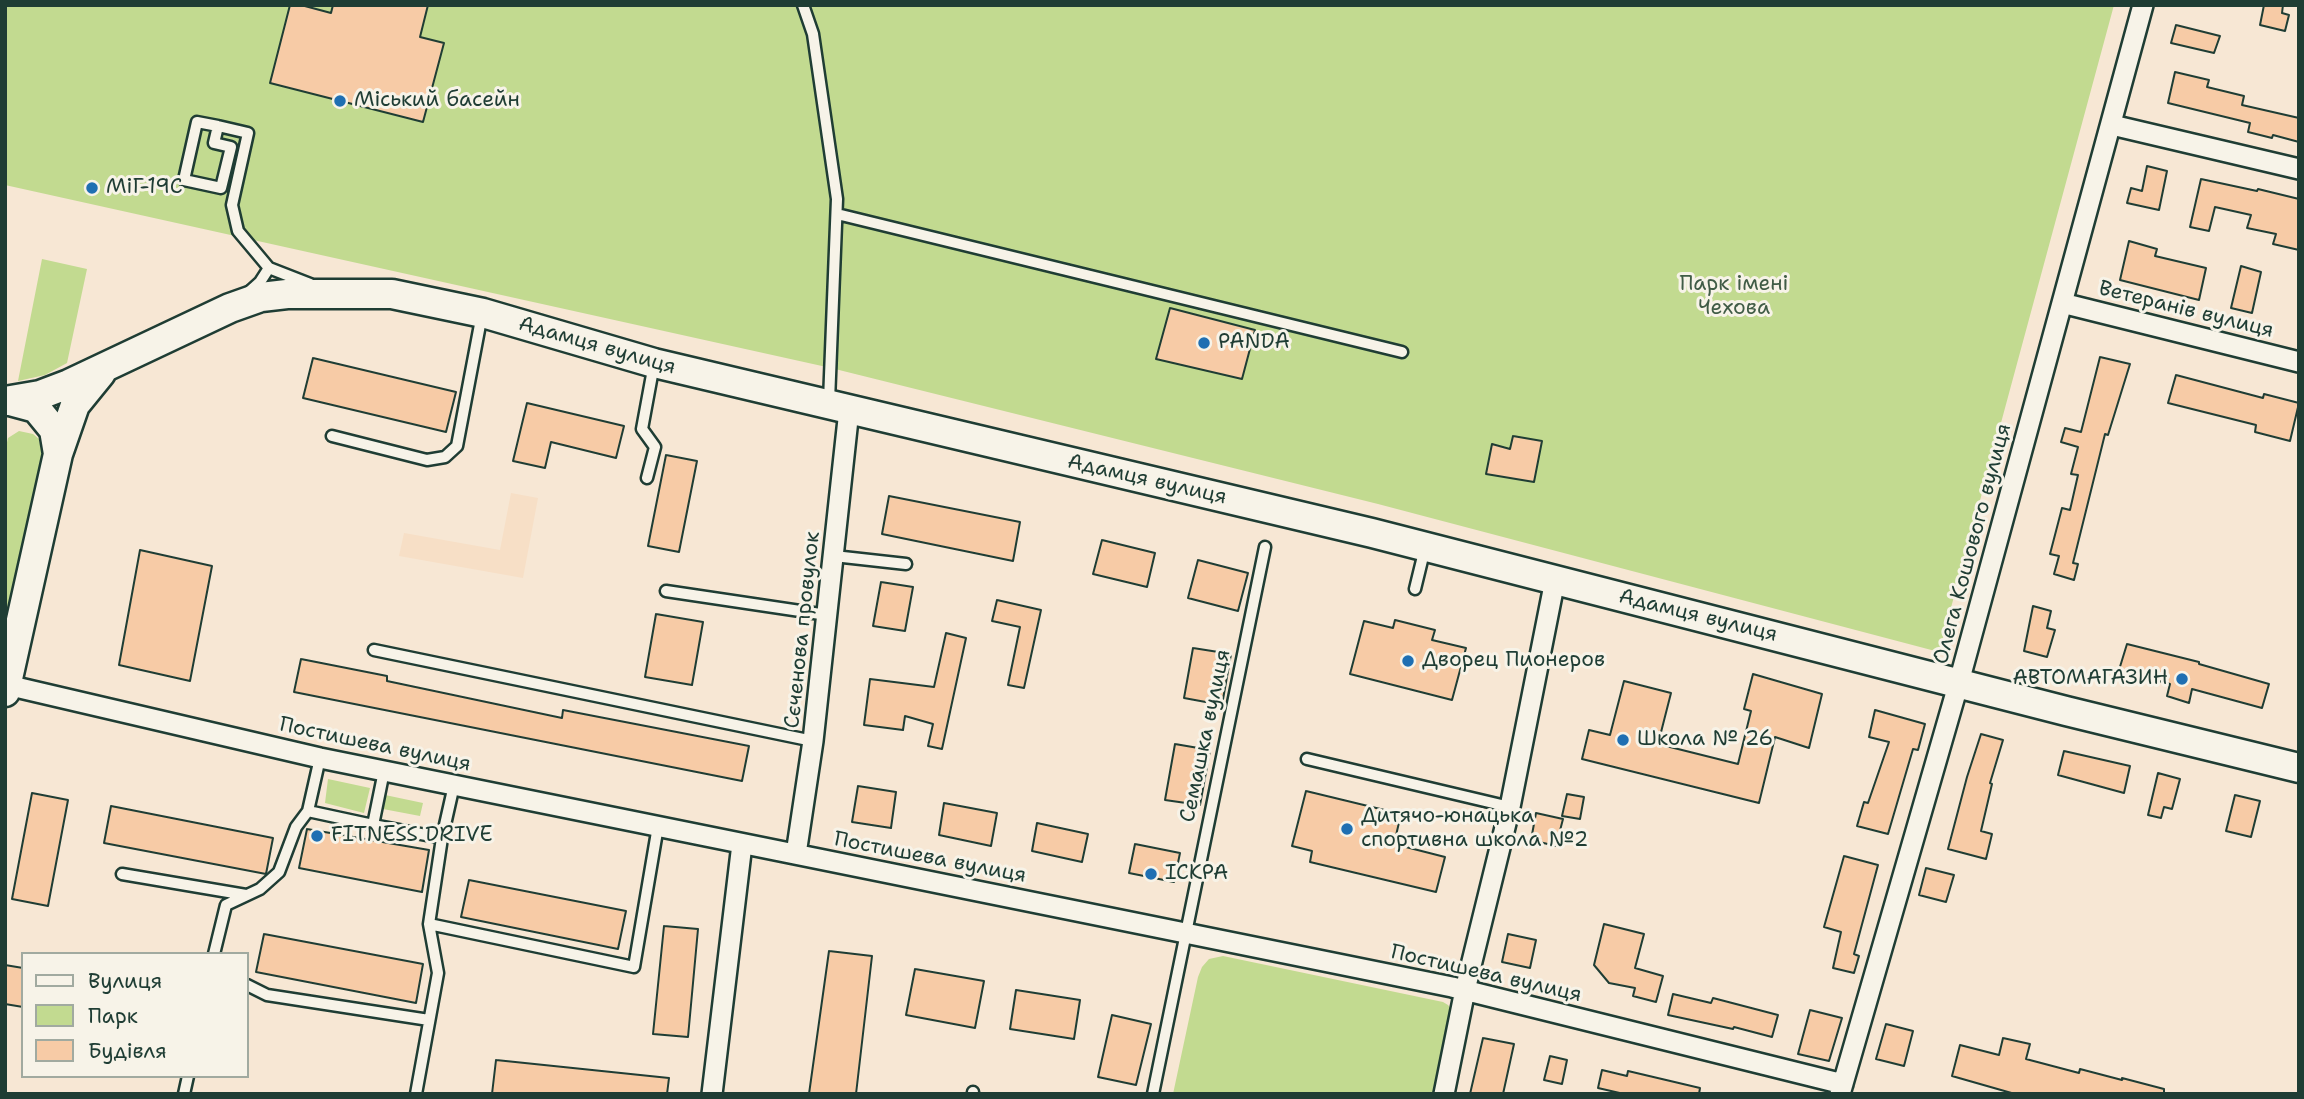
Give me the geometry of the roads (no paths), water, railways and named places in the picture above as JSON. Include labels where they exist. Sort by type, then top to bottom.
[{"type":"street","name":"Олега Кошового вулиця","points":[[1842,1089],[1959,682],[2143,5]]},
{"type":"street","points":[[2112,125],[2299,169]]},
{"type":"street","name":"Адамця вулиця","points":[[8,401],[40,395],[69,384],[261,297],[287,294],[392,294],[482,313],[654,363],[1425,547],[2299,768]]},
{"type":"street","name":"Ветеранів вулиця","points":[[2062,303],[2299,362]]},
{"type":"street","points":[[6,688],[58,454],[75,405],[108,365]]},
{"type":"street","points":[[8,401],[36,408],[54,430],[58,454]]},
{"type":"street","name":"Сєченова провулок","points":[[796,854],[813,741],[834,555],[839,407]]},
{"type":"street","points":[[1444,1094],[1465,990],[1510,807],[1555,580]]},
{"type":"street","name":"Постишева вулиця","points":[[6,688],[320,758],[1465,990],[1842,1089]]},
{"type":"street","points":[[712,1094],[742,844]]},
{"type":"lane","points":[[803,5],[813,34],[837,214],[839,407]]},
{"type":"lane","points":[[218,126],[214,143],[231,147],[221,188],[184,180],[197,122],[218,126],[248,133],[232,205],[238,231],[269,268],[332,293]]},
{"type":"lane","points":[[837,214],[1402,352]]},
{"type":"lane","points":[[230,309],[260,282],[269,268]]},
{"type":"lane","points":[[332,436],[427,460],[445,457],[457,446],[482,313]]},
{"type":"lane","points":[[647,478],[655,447],[642,429],[654,363]]},
{"type":"lane","name":"Семашка вулиця","points":[[1153,1094],[1265,547]]},
{"type":"lane","points":[[1415,589],[1425,547]]},
{"type":"lane","points":[[834,555],[906,564]]},
{"type":"lane","points":[[666,591],[827,615]]},
{"type":"lane","points":[[374,650],[813,741]]},
{"type":"lane","points":[[215,952],[226,905],[260,890],[279,872],[296,827],[308,811],[320,758]]},
{"type":"lane","points":[[1307,759],[1510,807]]},
{"type":"lane","points":[[373,825],[384,771]]},
{"type":"lane","points":[[416,1094],[438,973],[429,924],[442,838],[454,785]]},
{"type":"lane","points":[[308,811],[442,838]]},
{"type":"lane","points":[[429,924],[634,967],[658,826]]},
{"type":"lane","points":[[122,874],[247,895]]},
{"type":"lane","points":[[248,986],[267,995],[429,1020]]},
{"type":"place","name":"Міський басейн","points":[[340,101]]},
{"type":"place","name":"МіГ-19С","points":[[92,188]]},
{"type":"place","name":"PANDA","points":[[1204,343]]},
{"type":"place","name":"Дворец Пионеров","points":[[1408,661]]},
{"type":"place","name":"АВТОМАГАЗИН","points":[[2182,679]]},
{"type":"place","name":"Школа № 26","points":[[1623,740]]},
{"type":"place","name":"Дитячо-юнацька спортивна школа №2","points":[[1347,829]]},
{"type":"place","name":"FITNESS DRIVE","points":[[317,836]]},
{"type":"place","name":"ІСКРА","points":[[1151,874]]},
{"type":"park label","name":"Парк імені Чехова","points":[[1734,297]]}]
